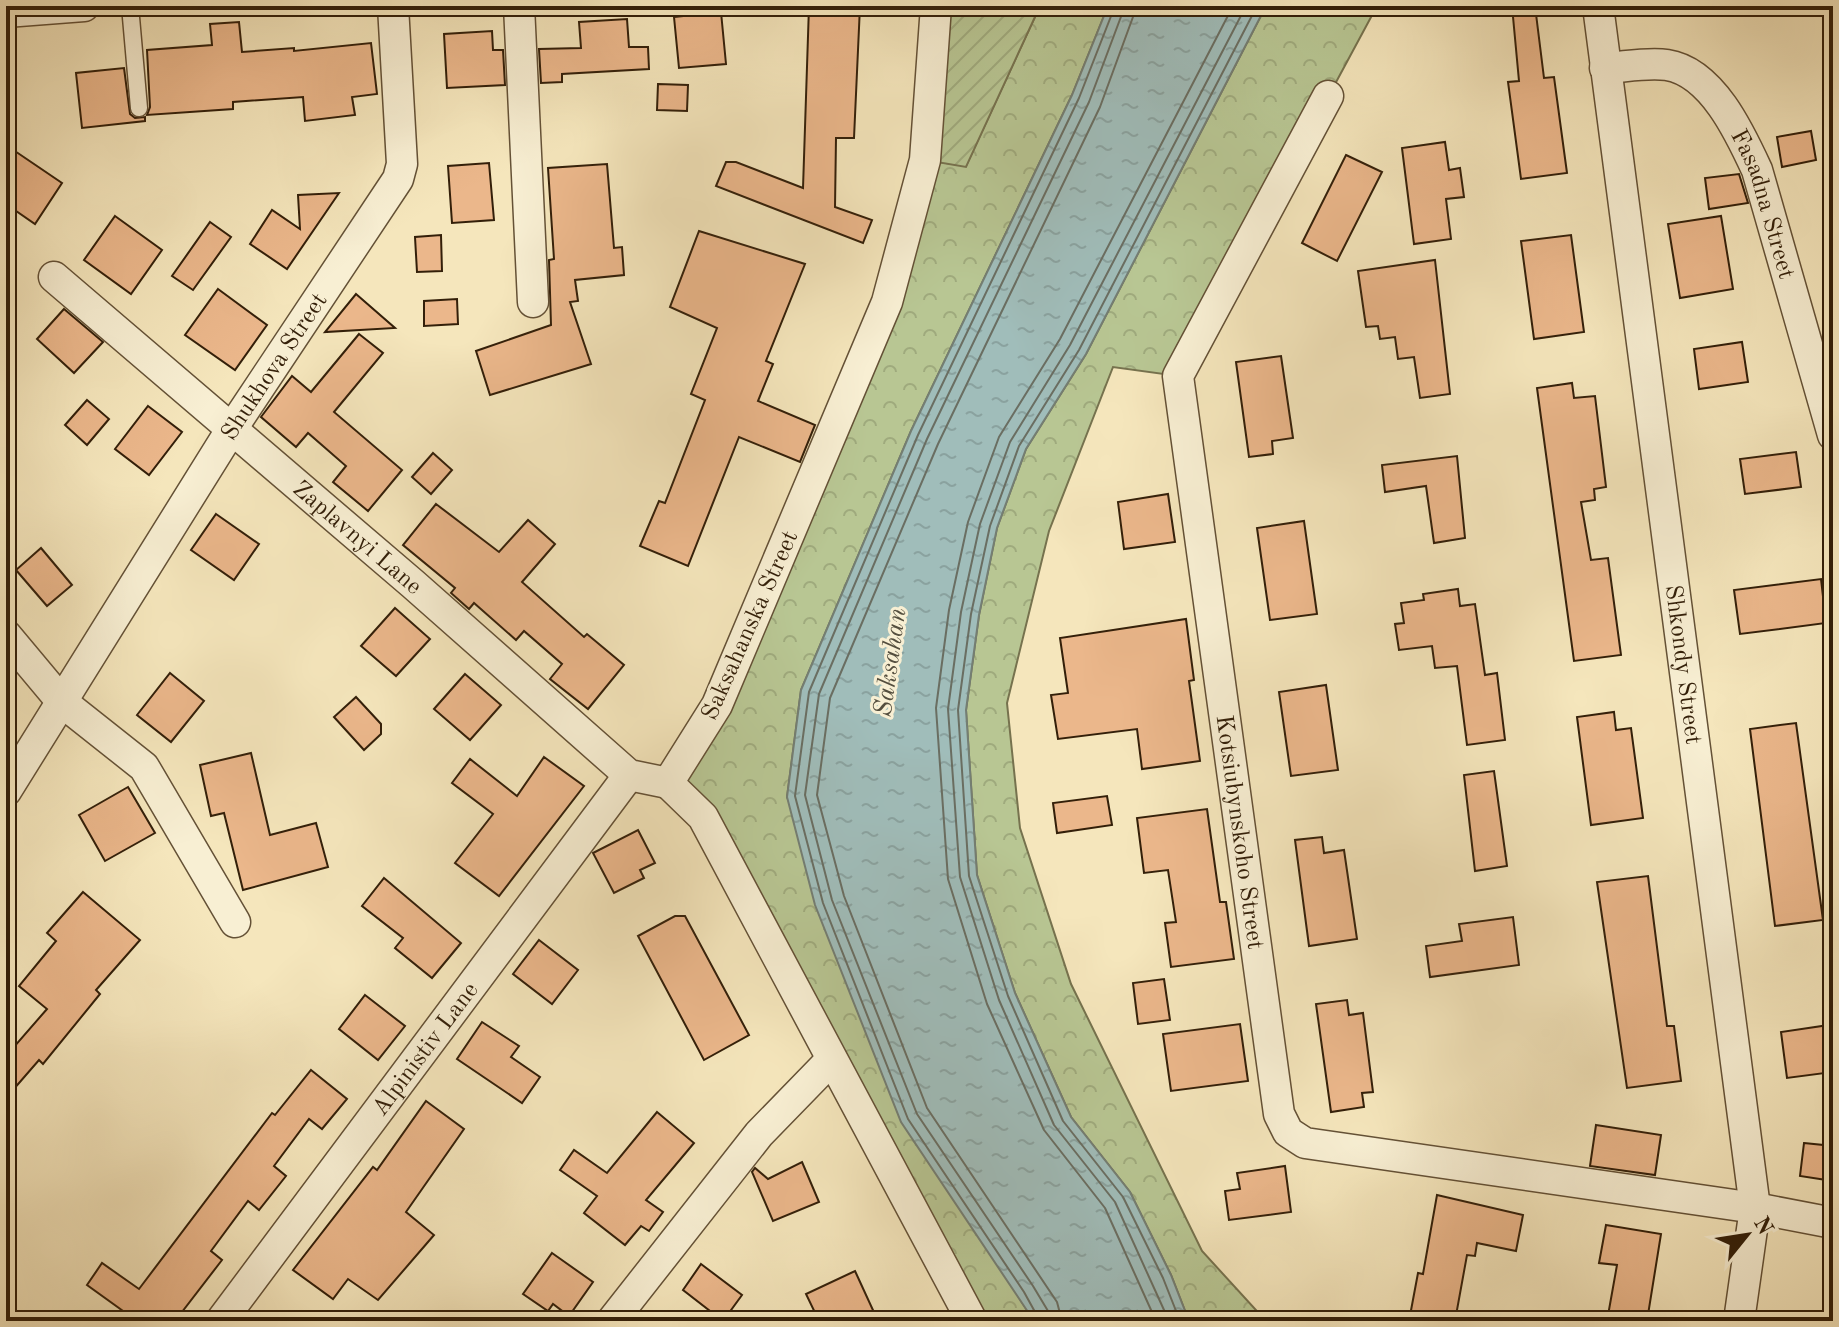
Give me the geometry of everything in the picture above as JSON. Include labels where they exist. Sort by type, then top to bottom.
[{"type":"street","points":[[6,12],[84,6]]},
{"type":"street","name":"Shukhova Street","points":[[6,791],[231,430],[398,179],[402,164],[393,6]]},
{"type":"street","points":[[519,6],[533,302]]},
{"type":"street","name":"Saksahanska Street","points":[[668,783],[717,705],[887,302],[925,160],[936,6]]},
{"type":"street","name":"Shkondy Street","points":[[1598,6],[1755,1208],[1739,1321]]},
{"type":"street","name":"Fasadna Street","points":[[1605,68],[1666,65],[1692,73],[1741,134],[1757,170],[1833,435]]},
{"type":"street","name":"Kotsiubynskoho Street","points":[[1328,96],[1178,376],[1279,1114],[1288,1132],[1305,1143],[1755,1208],[1833,1223]]},
{"type":"street","name":"Zaplavnyi Lane","points":[[54,277],[413,584],[629,775],[668,783]]},
{"type":"street","points":[[6,635],[62,702],[144,767],[235,922]]},
{"type":"street","name":"Alpinistiv Lane","points":[[221,1321],[629,775]]},
{"type":"street","points":[[668,783],[703,817],[972,1321]]},
{"type":"street","points":[[612,1321],[759,1134],[831,1060]]},
{"type":"lane","points":[[130,6],[139,108]]},
{"type":"green space","points":[[936,6],[1040,6],[966,167],[925,160]]},
{"type":"green space","points":[[1040,6],[1108,6],[1072,95],[911,431],[801,690],[787,797],[1018,1296],[1034,1321],[972,1321],[668,783],[887,302],[925,160],[966,166]]},
{"type":"green space","points":[[1266,6],[1377,6],[1178,376],[1113,367],[1049,531],[1007,703],[1020,828],[1071,984],[1202,1251],[1266,1321],[1189,1321],[1171,1275],[1130,1192],[1071,1117],[1015,993],[977,875],[966,710],[979,615],[997,528],[1026,449],[1086,354]]},
{"type":"water","name":"Saksahan","points":[[1108,6],[1266,6],[1086,354],[1026,449],[997,528],[979,615],[966,710],[977,875],[1015,993],[1071,1117],[1130,1192],[1171,1275],[1189,1321],[1034,1321],[901,1122],[815,905],[787,797],[801,690],[911,431],[1072,95]]},
{"type":"building","points":[[809,6],[860,6],[854,138],[836,138],[835,207],[872,220],[863,243],[716,186],[726,162],[736,162],[803,188]]},
{"type":"building","points":[[1512,6],[1535,6],[1544,78],[1554,77],[1567,173],[1521,179],[1508,82],[1519,81]]},
{"type":"building","points":[[721,12],[726,64],[679,68],[674,17]]},
{"type":"building","points":[[627,19],[629,47],[648,47],[649,69],[562,74],[562,82],[541,83],[539,49],[581,48],[579,22]]},
{"type":"building","points":[[239,22],[242,52],[294,48],[294,51],[371,43],[377,94],[352,97],[355,115],[305,121],[303,97],[233,102],[233,109],[147,115],[150,107],[147,50],[212,45],[210,24]]},
{"type":"building","points":[[492,31],[493,50],[503,50],[505,85],[447,88],[444,34]]},
{"type":"building","points":[[124,68],[130,114],[135,118],[145,117],[145,121],[82,128],[76,73]]},
{"type":"building","points":[[658,84],[688,85],[687,111],[657,110]]},
{"type":"building","points":[[1811,131],[1816,160],[1782,167],[1777,137]]},
{"type":"building","points":[[1445,142],[1449,170],[1460,168],[1464,197],[1446,199],[1451,239],[1414,244],[1402,148]]},
{"type":"building","points":[[6,145],[62,183],[35,224],[6,204]]},
{"type":"building","points":[[1346,155],[1382,172],[1337,261],[1302,243]]},
{"type":"building","points":[[489,163],[494,220],[452,223],[448,166]]},
{"type":"building","points":[[607,164],[614,248],[622,247],[624,275],[575,280],[578,301],[570,302],[591,364],[490,395],[476,351],[551,325],[549,260],[554,259],[548,168]]},
{"type":"building","points":[[1739,174],[1748,203],[1709,209],[1705,178]]},
{"type":"building","points":[[339,193],[287,269],[250,244],[272,210],[300,229],[298,195]]},
{"type":"building","points":[[115,216],[162,250],[131,294],[84,260]]},
{"type":"building","points":[[1721,216],[1733,289],[1680,298],[1668,224]]},
{"type":"building","points":[[210,222],[231,237],[193,290],[172,276]]},
{"type":"building","points":[[699,231],[805,264],[766,361],[773,364],[758,401],[815,425],[800,462],[739,437],[688,566],[640,546],[659,501],[665,503],[705,400],[691,394],[717,328],[670,307]]},
{"type":"building","points":[[441,235],[442,271],[417,272],[415,237]]},
{"type":"building","points":[[1571,235],[1584,332],[1534,339],[1521,241]]},
{"type":"building","points":[[1435,260],[1450,394],[1420,398],[1414,357],[1398,359],[1395,337],[1380,339],[1378,326],[1366,327],[1358,271]]},
{"type":"building","points":[[218,289],[267,325],[235,370],[185,335]]},
{"type":"building","points":[[356,294],[395,328],[325,332]]},
{"type":"building","points":[[457,299],[458,324],[424,326],[424,301]]},
{"type":"building","points":[[64,309],[103,342],[74,373],[37,339]]},
{"type":"building","points":[[359,334],[383,353],[334,412],[402,470],[368,511],[333,482],[346,466],[308,433],[296,447],[261,417],[292,376],[311,392]]},
{"type":"building","points":[[1742,342],[1748,382],[1699,389],[1694,349]]},
{"type":"building","points":[[1281,356],[1293,438],[1272,441],[1273,454],[1249,457],[1236,362]]},
{"type":"building","points":[[1572,383],[1574,398],[1595,396],[1606,487],[1594,489],[1595,500],[1581,502],[1591,560],[1608,558],[1621,655],[1574,661],[1537,388]]},
{"type":"building","points":[[87,400],[109,419],[87,445],[65,425]]},
{"type":"building","points":[[148,406],[182,432],[149,475],[115,449]]},
{"type":"building","points":[[1796,452],[1801,487],[1745,494],[1740,459]]},
{"type":"building","points":[[433,453],[452,470],[431,494],[412,477]]},
{"type":"building","points":[[1457,456],[1465,538],[1434,543],[1426,486],[1385,492],[1382,465]]},
{"type":"building","points":[[1168,494],[1175,542],[1124,549],[1118,502]]},
{"type":"building","points":[[436,504],[499,552],[528,520],[555,544],[522,582],[584,637],[587,634],[624,665],[588,709],[550,679],[562,664],[524,631],[516,640],[474,603],[469,609],[451,593],[455,588],[403,545]]},
{"type":"building","points":[[216,514],[259,544],[234,580],[191,550]]},
{"type":"building","points":[[1304,521],[1317,614],[1270,620],[1257,528]]},
{"type":"building","points":[[41,548],[72,585],[47,606],[16,570]]},
{"type":"building","points":[[1821,579],[1826,623],[1740,634],[1734,590]]},
{"type":"building","points":[[1458,589],[1460,606],[1475,604],[1485,675],[1497,673],[1505,740],[1467,745],[1457,666],[1435,668],[1432,646],[1399,650],[1395,624],[1404,623],[1401,603],[1424,600],[1423,594]]},
{"type":"building","points":[[395,608],[430,639],[396,676],[361,646]]},
{"type":"building","points":[[1186,619],[1194,680],[1189,681],[1200,761],[1142,769],[1137,729],[1058,739],[1051,695],[1068,693],[1060,638]]},
{"type":"building","points":[[170,673],[204,701],[171,742],[137,715]]},
{"type":"building","points":[[465,674],[501,705],[470,740],[434,709]]},
{"type":"building","points":[[1326,685],[1338,770],[1291,776],[1279,692]]},
{"type":"building","points":[[356,697],[381,724],[381,734],[364,750],[334,717]]},
{"type":"building","points":[[1614,712],[1616,730],[1631,728],[1643,818],[1591,825],[1577,717]]},
{"type":"building","points":[[1796,723],[1823,920],[1775,926],[1750,729]]},
{"type":"building","points":[[251,753],[270,835],[316,823],[328,867],[243,890],[224,813],[211,816],[200,765]]},
{"type":"building","points":[[544,757],[584,786],[499,896],[455,863],[493,814],[452,783],[470,759],[517,796]]},
{"type":"building","points":[[1494,771],[1507,866],[1475,871],[1464,775]]},
{"type":"building","points":[[128,787],[155,833],[105,861],[79,815]]},
{"type":"building","points":[[1107,796],[1112,825],[1057,833],[1053,803]]},
{"type":"building","points":[[1207,809],[1220,902],[1226,902],[1234,959],[1171,967],[1165,923],[1176,922],[1168,870],[1144,873],[1137,818]]},
{"type":"building","points":[[638,830],[655,863],[640,870],[644,878],[614,893],[593,853]]},
{"type":"building","points":[[1322,837],[1324,853],[1344,850],[1357,939],[1309,946],[1295,840]]},
{"type":"building","points":[[1648,876],[1667,1026],[1674,1026],[1681,1081],[1627,1088],[1597,882]]},
{"type":"building","points":[[384,878],[461,943],[432,978],[395,948],[403,938],[362,906]]},
{"type":"building","points":[[83,892],[140,940],[96,990],[100,994],[43,1064],[39,1060],[6,1098],[6,1056],[47,1009],[19,986],[56,941],[47,933]]},
{"type":"building","points":[[675,916],[685,916],[749,1035],[704,1060],[638,936]]},
{"type":"building","points":[[1513,917],[1519,965],[1430,977],[1426,946],[1462,941],[1459,924]]},
{"type":"building","points":[[539,940],[578,970],[552,1004],[513,974]]},
{"type":"building","points":[[1164,979],[1170,1020],[1138,1024],[1133,983]]},
{"type":"building","points":[[365,995],[405,1026],[378,1060],[339,1029]]},
{"type":"building","points":[[1347,1000],[1349,1015],[1363,1013],[1373,1092],[1362,1093],[1364,1107],[1331,1112],[1316,1004]]},
{"type":"building","points":[[482,1022],[519,1046],[511,1057],[540,1077],[522,1103],[457,1059]]},
{"type":"building","points":[[1240,1024],[1248,1081],[1171,1091],[1163,1034]]},
{"type":"building","points":[[1829,1025],[1833,1072],[1787,1078],[1781,1032]]},
{"type":"building","points":[[311,1070],[347,1099],[322,1129],[309,1119],[274,1166],[286,1176],[259,1210],[248,1201],[211,1251],[222,1260],[175,1321],[137,1321],[87,1285],[102,1263],[139,1289],[272,1113],[275,1115]]},
{"type":"building","points":[[426,1101],[464,1129],[406,1212],[434,1235],[378,1300],[348,1279],[333,1299],[293,1270],[373,1167],[377,1170]]},
{"type":"building","points":[[657,1112],[694,1143],[646,1200],[663,1212],[649,1231],[641,1226],[625,1245],[584,1213],[597,1196],[560,1170],[574,1150],[607,1173]]},
{"type":"building","points":[[1596,1125],[1661,1135],[1655,1175],[1590,1166]]},
{"type":"building","points":[[1804,1143],[1833,1146],[1833,1181],[1800,1176]]},
{"type":"building","points":[[802,1162],[819,1202],[773,1221],[752,1172],[755,1168],[768,1179]]},
{"type":"building","points":[[1285,1166],[1291,1212],[1229,1220],[1225,1191],[1240,1189],[1237,1173]]},
{"type":"building","points":[[1437,1195],[1523,1215],[1516,1251],[1477,1243],[1475,1256],[1467,1255],[1455,1321],[1409,1321],[1418,1273],[1423,1274]]},
{"type":"building","points":[[1606,1225],[1661,1234],[1647,1321],[1607,1321],[1617,1265],[1599,1263]]},
{"type":"building","points":[[552,1253],[593,1282],[569,1316],[553,1304],[548,1311],[523,1294]]},
{"type":"building","points":[[701,1264],[742,1295],[723,1321],[683,1290]]},
{"type":"building","points":[[855,1271],[878,1321],[819,1321],[806,1294]]}]
